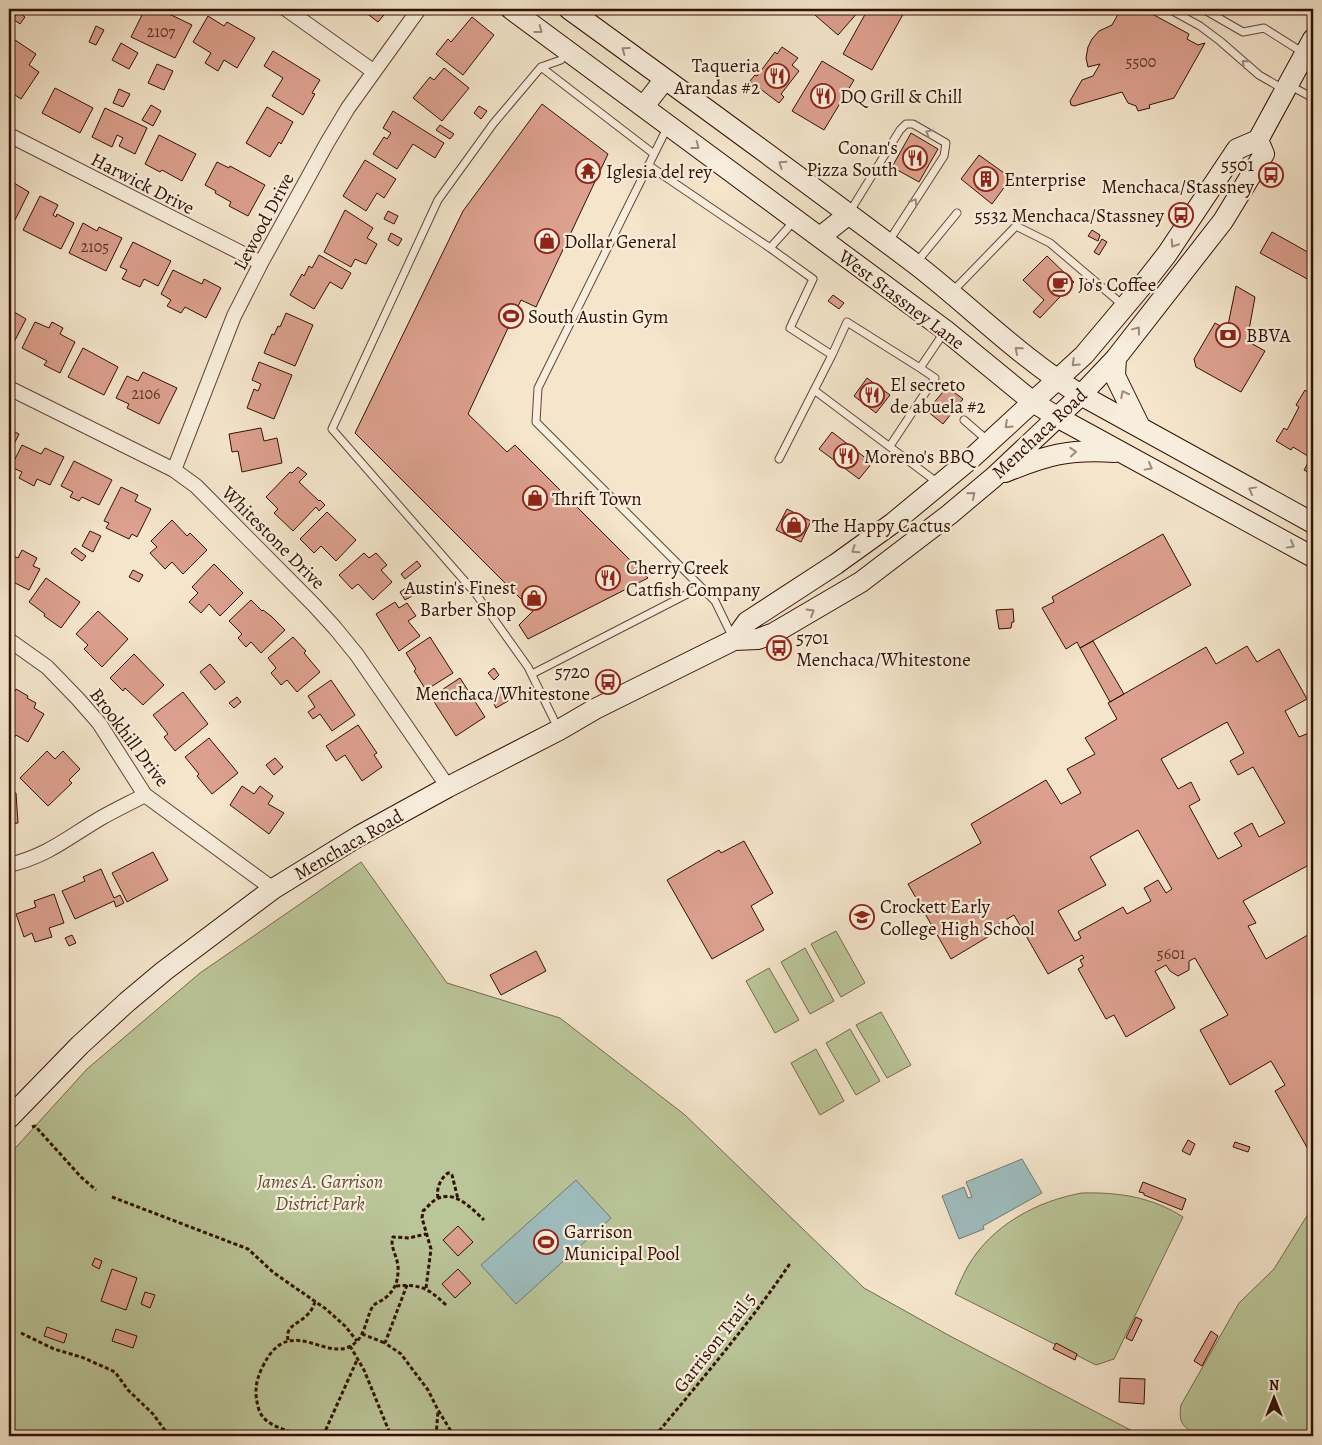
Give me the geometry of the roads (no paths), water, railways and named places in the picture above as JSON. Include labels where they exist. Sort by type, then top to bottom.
[{"type":"main road","name":"West Stassney Lane","points":[[511,9],[945,330],[1033,402],[1057,417],[1313,556]]},
{"type":"main road","name":"West Stassney Lane","points":[[569,9],[849,214],[952,292],[1056,380],[1313,524]]},
{"type":"main road","points":[[1258,140],[1309,46]]},
{"type":"main road","points":[[644,106],[665,79]]},
{"type":"main road","name":"Menchaca Road","points":[[9,1118],[80,1045],[127,1002],[178,960],[273,889],[360,836],[595,709],[734,640],[758,639],[774,634],[861,582],[950,514],[994,477],[1081,395],[1116,358],[1223,221],[1264,154],[1258,140],[1237,149],[1167,254],[1084,354],[941,485],[862,545],[747,622],[734,640]]},
{"type":"main road","points":[[820,237],[849,214]]},
{"type":"main road","points":[[1116,358],[1115,376],[1140,427]]},
{"type":"main road","points":[[994,477],[1063,452],[1092,450],[1122,452]]},
{"type":"street","points":[[286,9],[373,71]]},
{"type":"street","name":"Lewood Drive","points":[[174,470],[234,316],[261,263],[348,108],[419,9]]},
{"type":"street","name":"Harwick Drive","points":[[9,135],[261,263]]},
{"type":"street","name":"Whitestone Drive","points":[[9,388],[174,470],[196,486],[335,628],[357,655],[448,787]]},
{"type":"street","name":"Brookhill Drive","points":[[9,640],[47,667],[78,699],[99,723],[145,795],[273,889]]},
{"type":"street","points":[[9,865],[39,856],[55,848],[101,818],[145,795]]},
{"type":"lane","points":[[1168,9],[1200,26],[1220,40],[1259,75],[1313,98]]},
{"type":"lane","points":[[1203,9],[1243,32],[1264,28],[1309,46]]},
{"type":"lane","points":[[559,730],[532,674],[476,594],[332,429],[438,200],[493,124],[541,67],[561,60],[567,51]]},
{"type":"lane","points":[[541,67],[654,154]]},
{"type":"lane","points":[[849,214],[900,130],[906,124],[913,124],[946,143],[944,156],[887,243]]},
{"type":"lane","points":[[668,125],[538,388],[536,422],[715,601],[734,640]]},
{"type":"lane","points":[[648,165],[812,279],[790,328],[832,354]]},
{"type":"lane","points":[[915,264],[957,213]]},
{"type":"lane","points":[[770,248],[795,219]]},
{"type":"lane","points":[[952,292],[1016,226],[1050,243],[1125,306]]},
{"type":"lane","points":[[779,459],[847,322],[935,378],[890,446]]},
{"type":"lane","points":[[920,368],[945,330]]},
{"type":"lane","points":[[814,390],[941,485]]},
{"type":"lane","points":[[964,420],[990,442]]},
{"type":"lane","points":[[532,674],[701,587]]},
{"type":"water","points":[[1022,1159],[1042,1193],[983,1226],[984,1229],[959,1239],[942,1196],[964,1187],[968,1198],[972,1197],[966,1182]]},
{"type":"water","name":"Garrison Municipal Pool","points":[[576,1180],[611,1218],[516,1304],[481,1265]]},
{"type":"place","name":"Taqueria Arandas #2","points":[[777,76]]},
{"type":"place","name":"DQ Grill & Chill","points":[[823,96]]},
{"type":"place","name":"Conan's Pizza South","points":[[915,158]]},
{"type":"place","name":"Iglesia del rey","points":[[588,171]]},
{"type":"place","name":"5501 Menchaca/Stassney","points":[[1271,175]]},
{"type":"place","name":"Enterprise","points":[[986,179]]},
{"type":"place","name":"5532 Menchaca/Stassney","points":[[1181,215]]},
{"type":"place","name":"Dollar General","points":[[547,241]]},
{"type":"place","name":"Jo's Coffee","points":[[1060,284]]},
{"type":"place","name":"South Austin Gym","points":[[511,316]]},
{"type":"place","name":"BBVA","points":[[1228,335]]},
{"type":"place","name":"El secreto de abuela #2","points":[[872,395]]},
{"type":"place","name":"Moreno's BBQ","points":[[846,456]]},
{"type":"place","name":"Thrift Town","points":[[535,498]]},
{"type":"place","name":"The Happy Cactus","points":[[794,525]]},
{"type":"place","name":"Cherry Creek Catfish Company","points":[[608,578]]},
{"type":"place","name":"Austin's Finest Barber Shop","points":[[534,598]]},
{"type":"place","name":"5701 Menchaca/Whitestone","points":[[779,648]]},
{"type":"place","name":"5720 Menchaca/Whitestone","points":[[608,682]]},
{"type":"place","name":"Crockett Early College High School","points":[[862,917]]},
{"type":"place","name":"Garrison Municipal Pool","points":[[546,1242]]},
{"type":"park label","name":"James A. Garrison District Park","points":[[320,1192]]}]
